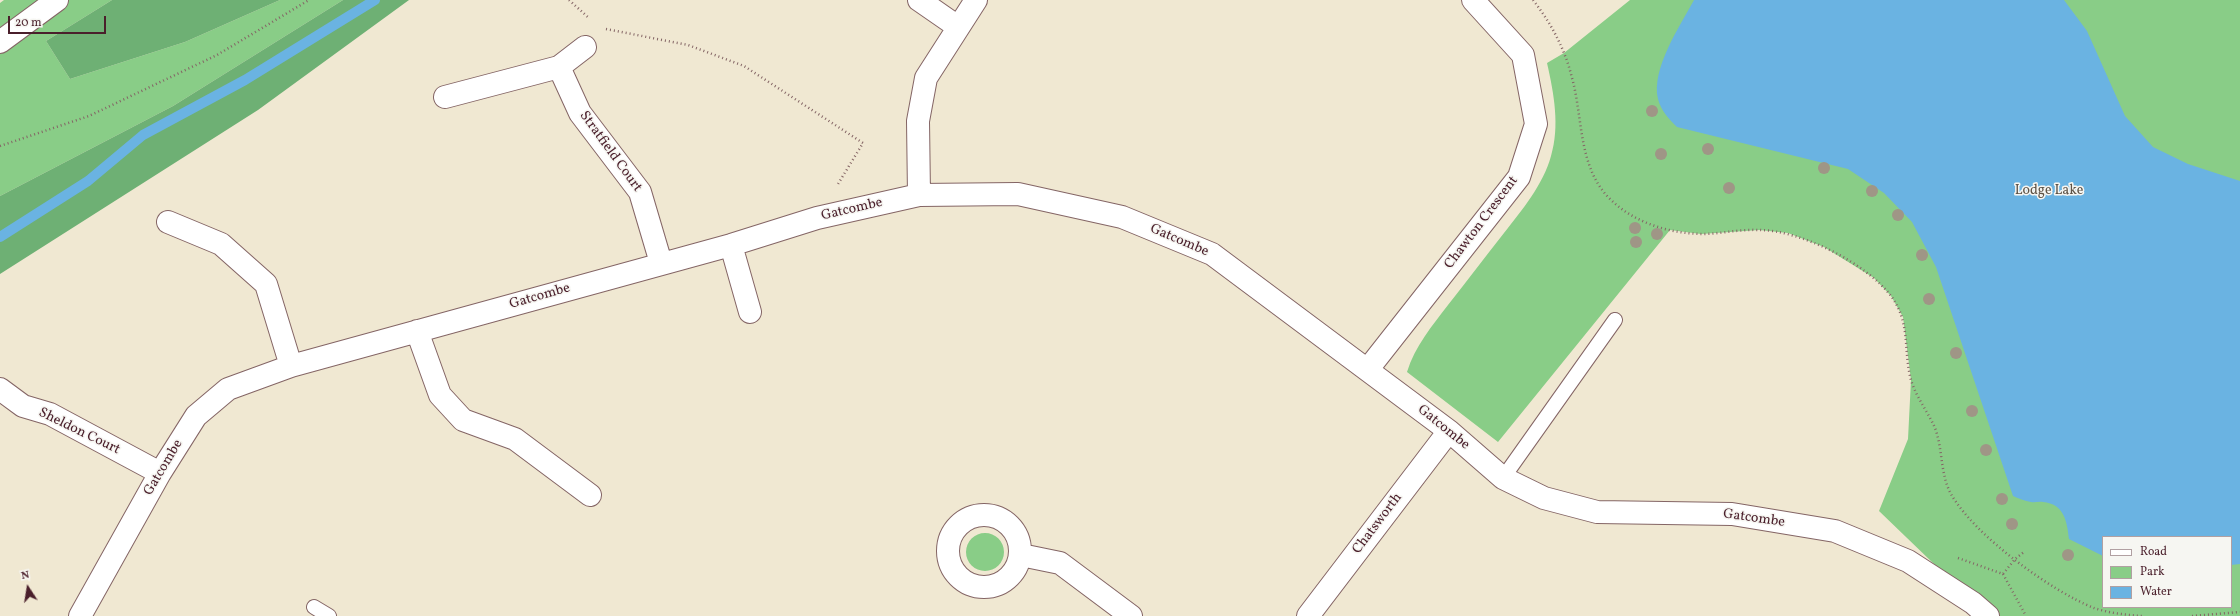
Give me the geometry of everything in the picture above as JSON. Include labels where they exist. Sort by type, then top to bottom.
[{"type":"street","points":[[0,42],[57,0]]},
{"type":"street","points":[[919,0],[958,27]]},
{"type":"street","points":[[919,195],[918,121],[926,78],[976,0]]},
{"type":"street","name":"Chawton Crescent","points":[[1368,369],[1519,177],[1536,124],[1523,55],[1474,0]]},
{"type":"street","points":[[445,97],[559,67],[585,47]]},
{"type":"street","name":"Stratfield Court","points":[[559,67],[580,113],[640,192],[661,263]]},
{"type":"street","name":"Gatcombe","points":[[80,616],[160,473],[196,416],[228,389],[292,366],[661,263],[731,245],[817,218],[919,195],[1018,194],[1122,217],[1212,254],[1368,369],[1449,431],[1503,478],[1544,498],[1596,512],[1732,514],[1835,531],[1908,561],[1974,612]]},
{"type":"street","points":[[168,222],[221,244],[266,284],[292,366]]},
{"type":"street","points":[[731,245],[750,312]]},
{"type":"street","points":[[417,331],[440,395],[463,420],[515,439],[590,495]]},
{"type":"street","name":"Sheldon Court","points":[[0,389],[23,406],[50,414],[160,473]]},
{"type":"street","name":"Chatsworth","points":[[1308,616],[1449,431]]},
{"type":"street","points":[[1021,555],[1060,563],[1131,616]]},
{"type":"lane","points":[[1503,478],[1615,320]]},
{"type":"lane","points":[[314,607],[329,616]]},
{"type":"path","points":[[0,146],[96,112],[217,55],[309,0]]},
{"type":"path","points":[[569,0],[590,19]]},
{"type":"path","points":[[1533,0],[1550,24],[1570,71],[1588,165],[1603,192],[1622,211],[1648,224],[1670,230],[1701,234],[1759,230],[1788,233],[1824,246],[1874,278],[1891,296],[1903,317],[1911,380],[1936,430],[1942,469],[1950,492],[1962,512],[1976,528],[2015,559],[2058,588],[2094,608],[2124,615],[2142,616]]},
{"type":"path","points":[[600,28],[688,45],[744,66],[863,143],[817,218]]},
{"type":"path","points":[[2015,559],[2024,552]]},
{"type":"path","points":[[2003,574],[2026,616]]},
{"type":"path","points":[[2192,616],[2240,612]]},
{"type":"green space","points":[[4,0],[112,0],[46,41],[70,79],[185,42],[280,0],[343,0],[173,106],[0,196],[0,3]]},
{"type":"green space","points":[[112,0],[280,0],[185,42],[70,79],[46,41]]},
{"type":"green space","points":[[343,0],[409,0],[258,110],[0,274],[0,196],[173,106]]},
{"type":"green space","name":"Lodge Lake","points":[[1630,0],[2240,0],[2240,616],[1988,616],[1879,511],[1908,439],[1911,380],[1903,317],[1891,296],[1874,278],[1824,247],[1788,233],[1759,230],[1701,234],[1670,230],[1498,442],[1407,372],[1419,345],[1430,329],[1525,206],[1543,177],[1554,145],[1556,122],[1554,98],[1547,63],[1564,53]]},
{"type":"green space","points":[[981,533],[989,533],[996,536],[1001,541],[1004,552],[1001,563],[996,568],[989,571],[981,571],[974,568],[969,563],[966,556],[966,548],[969,541],[974,536]]},
{"type":"water","name":"Lodge Lake","points":[[1694,0],[2064,0],[2087,31],[2125,116],[2153,147],[2188,164],[2240,181],[2240,564],[2232,565],[2232,536],[2102,536],[2102,556],[2069,539],[2063,514],[2056,506],[2050,503],[2029,502],[2013,496],[1936,267],[1912,222],[1884,193],[1848,169],[1677,127],[1668,118],[1659,103],[1657,87],[1663,61]]},
{"type":"waterway","points":[[0,237],[88,181],[143,135],[245,80],[375,0]]}]
